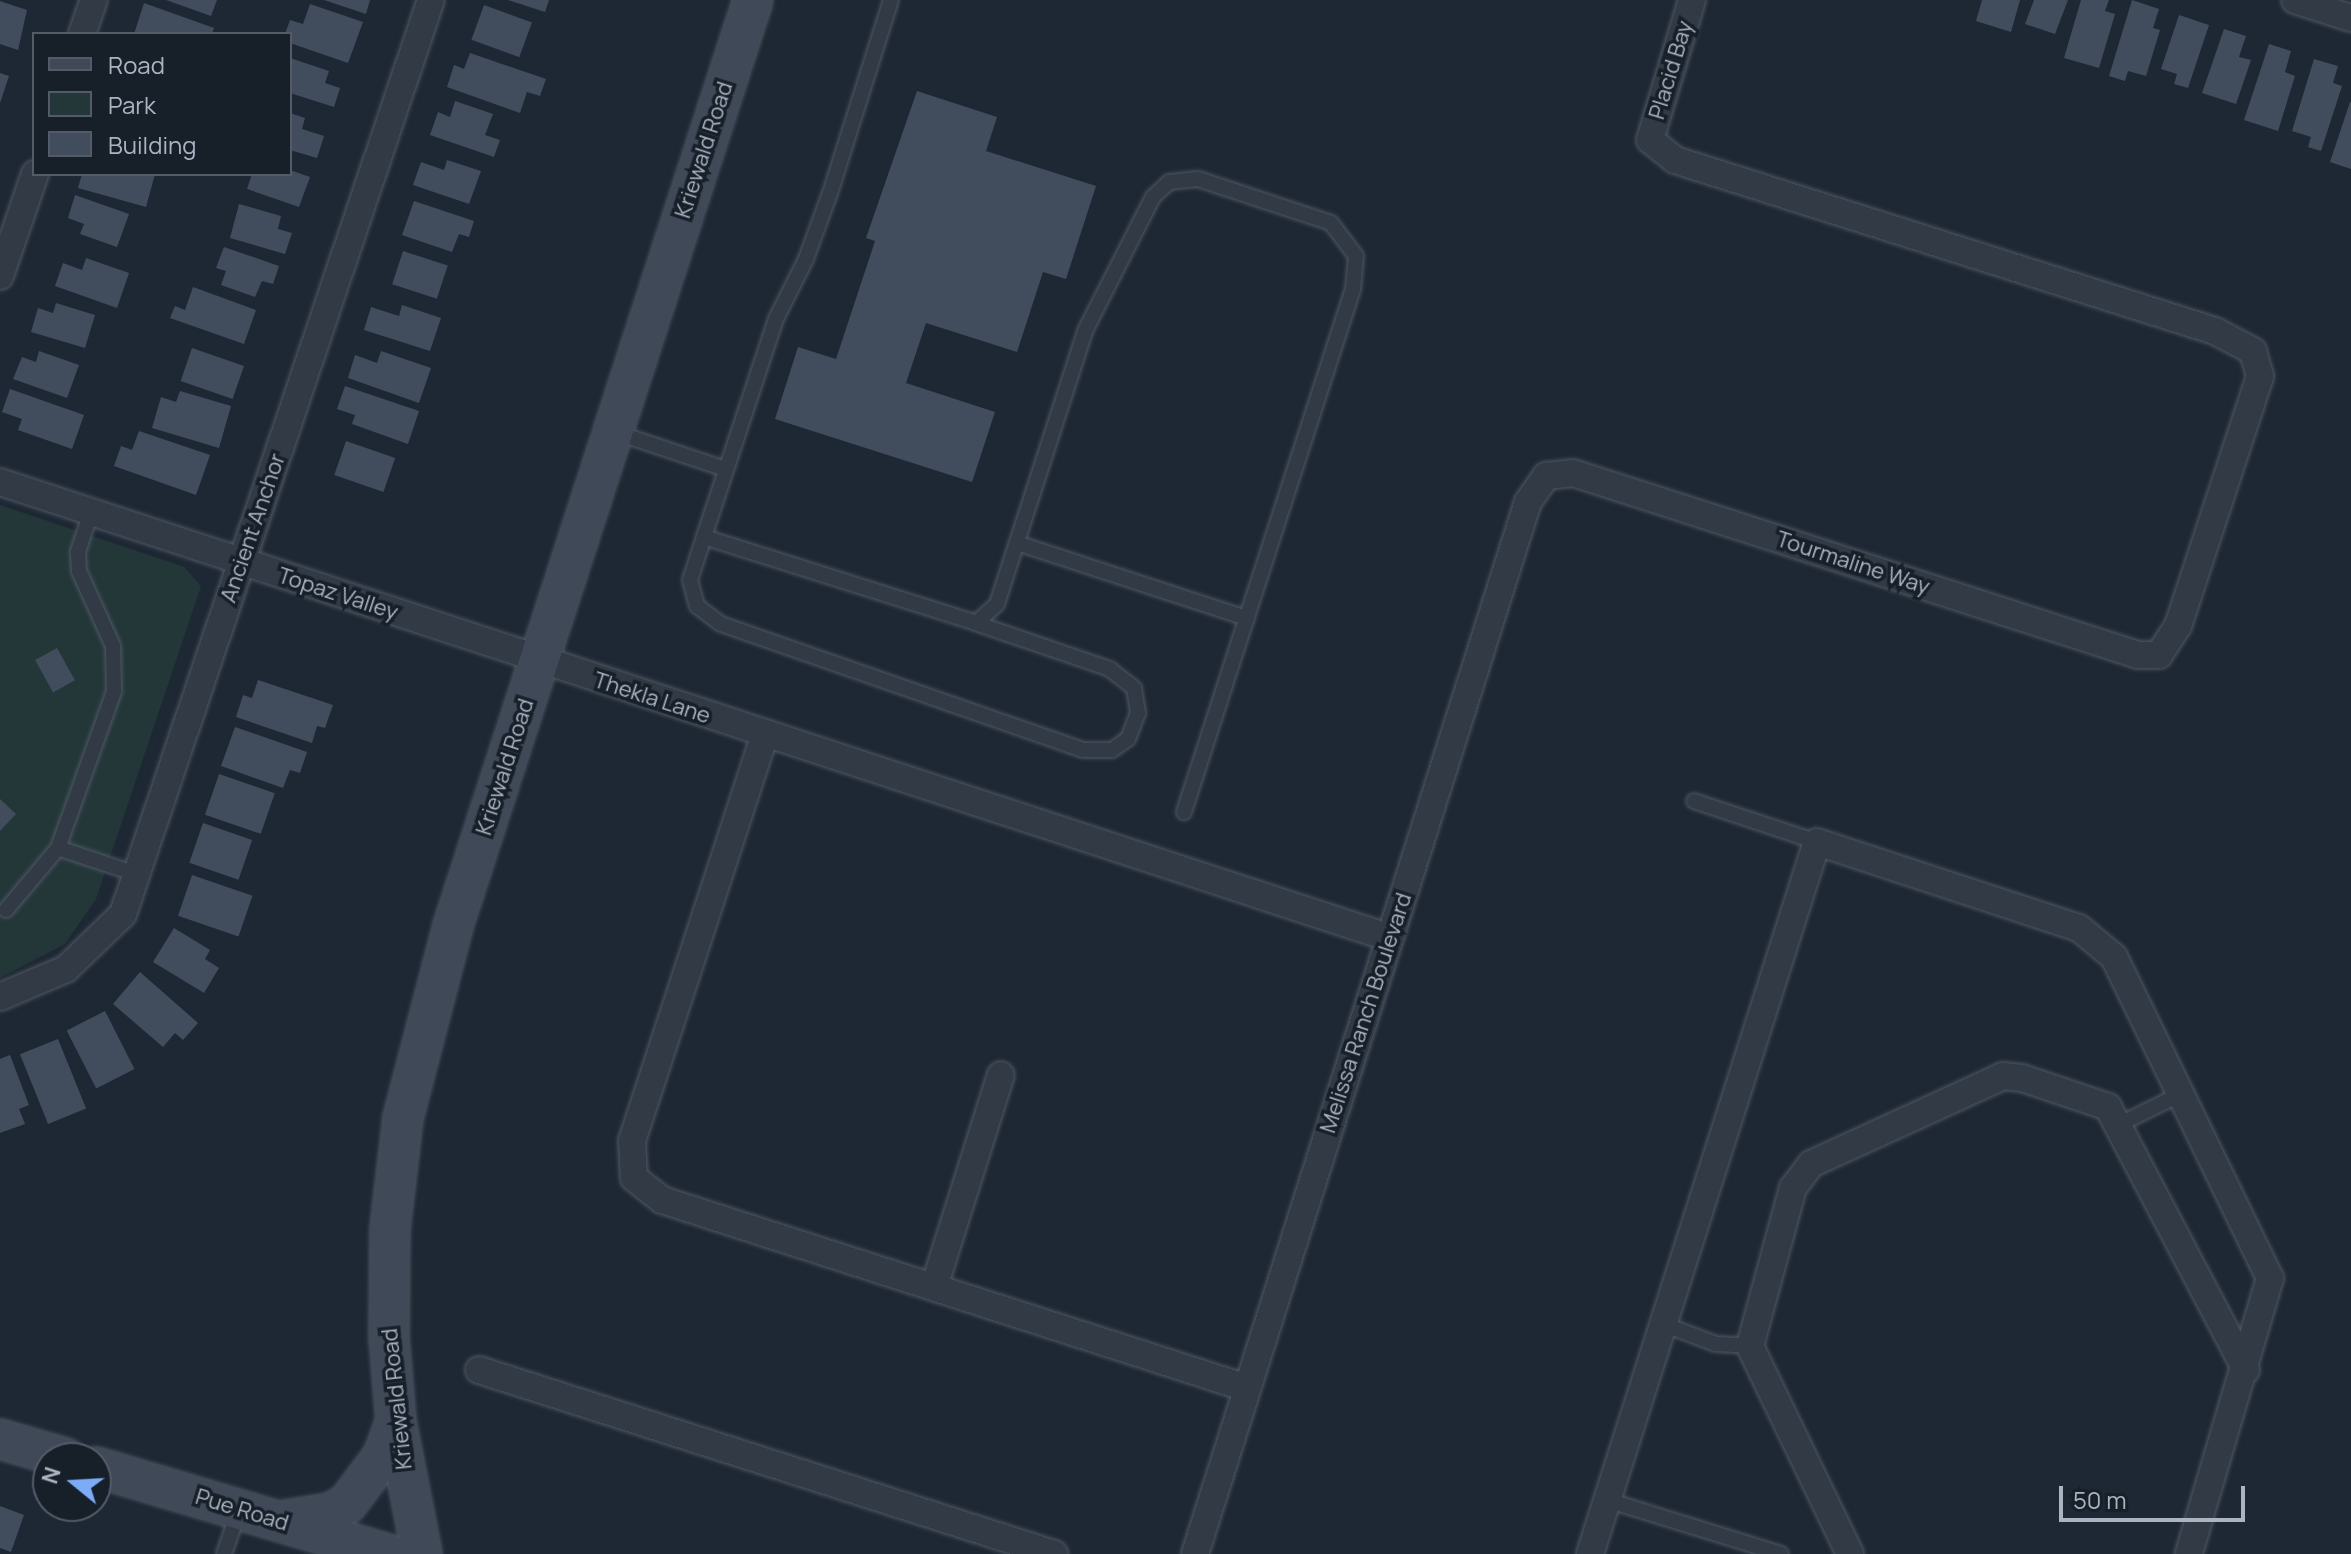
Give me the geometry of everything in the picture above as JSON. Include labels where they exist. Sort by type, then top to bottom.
[{"type":"street","points":[[83,32],[94,0]]},
{"type":"street","name":"Ancient Anchor","points":[[0,997],[66,969],[123,914],[431,0]]},
{"type":"street","name":"Kriewald Road","points":[[422,1554],[396,1421],[389,1338],[390,1229],[403,1118],[453,926],[753,0]]},
{"type":"street","name":"Placid Bay","points":[[1692,0],[1650,140],[1675,160],[2215,331],[2253,351],[2260,376],[2178,626],[2159,655]]},
{"type":"street","points":[[2295,0],[2351,18]]},
{"type":"street","points":[[0,276],[34,176]]},
{"type":"street","name":"Tourmaline Way","points":[[1546,476],[1573,473],[2138,655],[2159,655]]},
{"type":"street","name":"Melissa Ranch Boulevard","points":[[1195,1554],[1528,502],[1546,476]]},
{"type":"street","name":"Topaz Valley","points":[[0,482],[539,661]]},
{"type":"street","name":"Thekla Lane","points":[[539,661],[1390,938]]},
{"type":"street","points":[[765,734],[632,1141],[634,1178],[662,1200],[1247,1388]]},
{"type":"street","points":[[1590,1554],[1817,842],[2079,928],[2114,957],[2270,1278],[2246,1370],[2189,1554]]},
{"type":"street","points":[[934,1287],[1001,1075]]},
{"type":"street","points":[[1843,1552],[1750,1346],[1793,1188],[1811,1164],[2003,1076],[2022,1078],[2108,1107],[2246,1370]]},
{"type":"street","points":[[479,1370],[1054,1554]]},
{"type":"street","points":[[278,1521],[330,1513],[347,1504],[383,1456],[396,1421]]},
{"type":"street","points":[[0,1439],[32,1448]]},
{"type":"street","name":"Pue Road","points":[[112,1472],[388,1554]]},
{"type":"lane","points":[[704,537],[1110,669],[1134,688],[1138,713],[1128,739],[1112,750],[1083,750],[721,624],[697,606],[690,580],[725,469],[776,319],[806,259],[830,193],[891,0]]},
{"type":"lane","points":[[976,623],[997,604],[1086,329],[1107,282],[1153,197],[1169,182],[1198,179],[1331,223],[1356,256],[1353,289],[1184,812]]},
{"type":"lane","points":[[613,431],[725,469]]},
{"type":"lane","points":[[6,910],[58,848],[114,692],[116,670],[113,646],[79,571],[78,552],[91,512]]},
{"type":"lane","points":[[1017,543],[1247,618]]},
{"type":"lane","points":[[1694,801],[1817,842]]},
{"type":"lane","points":[[58,848],[136,874]]},
{"type":"lane","points":[[2118,1125],[2181,1094]]},
{"type":"lane","points":[[1663,1324],[1716,1344],[1750,1346]]},
{"type":"lane","points":[[1607,1500],[1781,1554]]},
{"type":"lane","points":[[224,1554],[239,1509]]},
{"type":"green space","points":[[0,505],[184,567],[201,586],[96,899],[65,944],[0,978]]},
{"type":"building","points":[[166,0],[217,0],[211,16]]},
{"type":"building","points":[[324,0],[370,0],[366,14]]},
{"type":"building","points":[[508,0],[549,0],[545,12]]},
{"type":"building","points":[[1982,0],[2020,0],[2011,32],[1976,21]]},
{"type":"building","points":[[2034,0],[2068,0],[2055,34],[2025,24]]},
{"type":"building","points":[[2081,0],[2109,0],[2105,11],[2115,14],[2099,68],[2064,58]]},
{"type":"building","points":[[2132,0],[2159,9],[2153,28],[2160,30],[2146,76],[2128,71],[2125,81],[2109,76]]},
{"type":"building","points":[[0,1],[27,10],[18,50],[0,44]]},
{"type":"building","points":[[144,3],[214,28],[213,32],[135,32]]},
{"type":"building","points":[[310,4],[363,22],[348,63],[292,44],[292,32],[286,32],[290,20],[303,24]]},
{"type":"building","points":[[484,5],[532,22],[519,57],[471,40]]},
{"type":"building","points":[[2179,15],[2209,25],[2188,88],[2174,84],[2177,74],[2161,69]]},
{"type":"building","points":[[2224,29],[2246,36],[2239,57],[2251,60],[2236,104],[2202,93]]},
{"type":"building","points":[[2269,44],[2291,51],[2285,72],[2295,76],[2278,131],[2244,120]]},
{"type":"building","points":[[470,53],[546,79],[540,96],[527,92],[520,113],[447,87],[454,65],[464,69]]},
{"type":"building","points":[[292,59],[329,71],[325,83],[340,88],[334,107],[292,94]]},
{"type":"building","points":[[2314,59],[2338,66],[2333,83],[2342,86],[2321,151],[2308,147],[2311,137],[2292,131]]},
{"type":"building","points":[[0,73],[9,76],[0,103]]},
{"type":"building","points":[[917,91],[997,117],[986,151],[1096,186],[1066,279],[1043,272],[1017,352],[926,323],[906,383],[995,412],[972,482],[775,419],[798,347],[836,359],[875,241],[866,238]]},
{"type":"building","points":[[455,101],[493,114],[485,135],[500,140],[494,157],[430,135],[438,112],[450,117]]},
{"type":"building","points":[[2351,102],[2351,169],[2330,162]]},
{"type":"building","points":[[292,114],[305,118],[302,129],[324,136],[317,158],[292,151]]},
{"type":"building","points":[[447,160],[481,171],[469,204],[413,185],[421,162],[444,170]]},
{"type":"building","points":[[292,171],[310,177],[299,207],[247,189],[251,176],[292,176]]},
{"type":"building","points":[[81,176],[154,176],[146,207],[78,188]]},
{"type":"building","points":[[75,195],[129,214],[117,247],[80,234],[84,224],[68,218]]},
{"type":"building","points":[[414,201],[474,221],[469,237],[459,234],[452,252],[402,235]]},
{"type":"building","points":[[239,204],[281,216],[278,229],[292,233],[285,254],[230,238]]},
{"type":"building","points":[[224,247],[279,266],[273,284],[262,281],[255,297],[221,285],[226,271],[216,268]]},
{"type":"building","points":[[403,251],[448,266],[437,299],[392,284]]},
{"type":"building","points":[[86,258],[129,273],[117,308],[55,286],[63,263],[82,270]]},
{"type":"building","points":[[193,287],[256,310],[244,344],[170,318],[175,306],[185,310]]},
{"type":"building","points":[[56,303],[95,315],[85,348],[31,332],[38,308],[53,313]]},
{"type":"building","points":[[402,305],[441,318],[430,351],[364,330],[371,307],[399,316]]},
{"type":"building","points":[[192,348],[244,366],[233,399],[181,381]]},
{"type":"building","points":[[39,351],[79,365],[67,398],[13,379],[22,357],[36,362]]},
{"type":"building","points":[[381,351],[431,368],[419,403],[348,378],[355,355],[377,363]]},
{"type":"building","points":[[345,386],[419,411],[408,444],[352,424],[355,415],[337,409]]},
{"type":"building","points":[[10,389],[84,415],[72,449],[18,430],[22,419],[2,412]]},
{"type":"building","points":[[180,391],[231,406],[219,448],[152,428],[161,397],[176,402]]},
{"type":"building","points":[[139,431],[210,455],[196,495],[114,466],[121,446],[132,450]]},
{"type":"building","points":[[346,441],[395,458],[383,492],[334,475]]},
{"type":"building","points":[[57,648],[75,680],[53,692],[35,660]]},
{"type":"building","points":[[258,680],[333,705],[325,728],[317,726],[312,743],[236,717],[243,695],[252,698]]},
{"type":"building","points":[[235,727],[307,752],[300,773],[290,770],[283,788],[221,766]]},
{"type":"building","points":[[219,774],[275,793],[261,834],[205,815]]},
{"type":"building","points":[[0,799],[16,814],[0,831]]},
{"type":"building","points":[[203,823],[252,840],[238,880],[189,863]]},
{"type":"building","points":[[192,875],[253,896],[239,936],[178,916]]},
{"type":"building","points":[[174,928],[210,950],[205,959],[219,968],[204,993],[153,962]]},
{"type":"building","points":[[140,972],[198,1023],[183,1040],[175,1033],[163,1047],[113,1004]]},
{"type":"building","points":[[105,1011],[135,1069],[96,1088],[67,1031]]},
{"type":"building","points":[[58,1039],[86,1109],[48,1124],[20,1054]]},
{"type":"building","points":[[10,1055],[29,1105],[19,1109],[25,1124],[0,1133],[0,1059]]},
{"type":"building","points":[[0,1506],[24,1515],[11,1552],[0,1548]]}]
